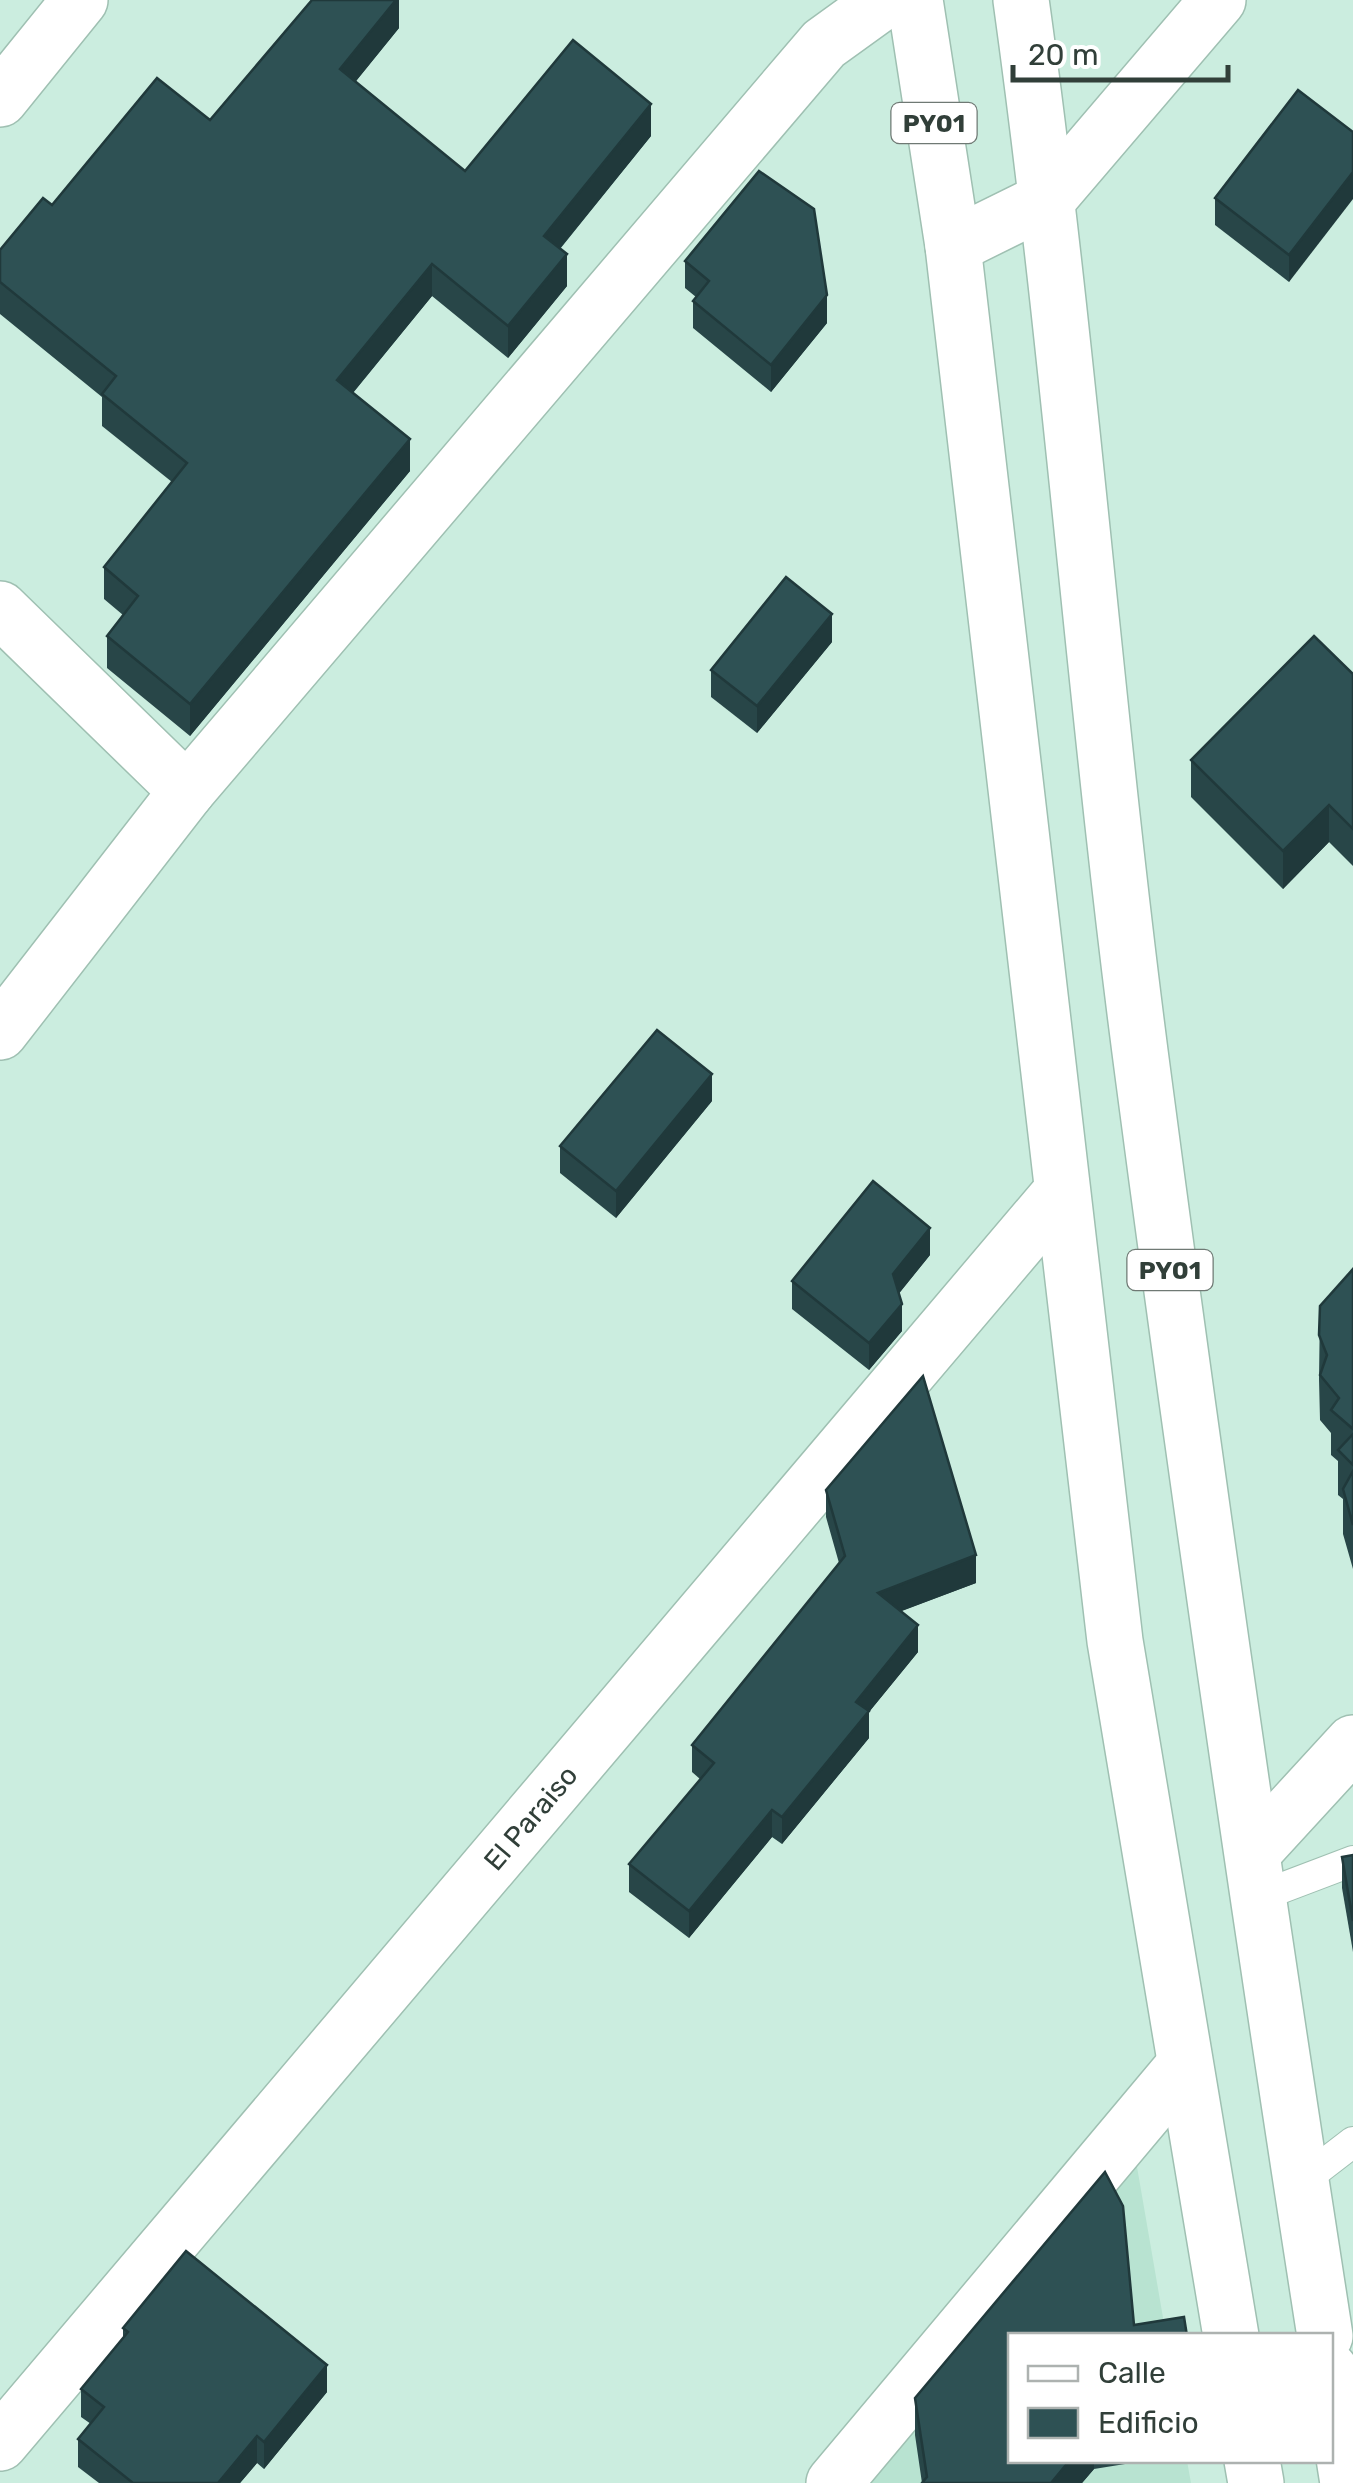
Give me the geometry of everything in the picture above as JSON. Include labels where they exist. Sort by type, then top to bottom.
[{"type":"main road","points":[[0,99],[80,0]]},
{"type":"main road","points":[[0,1032],[187,790],[824,44],[885,0]]},
{"type":"main road","name":"PY01","points":[[915,0],[953,246],[1115,1640],[1229,2333]]},
{"type":"main road","name":"PY01","points":[[1021,0],[1048,200],[1143,1078],[1325,2333]]},
{"type":"main road","points":[[953,246],[1048,200],[1218,0]]},
{"type":"main road","points":[[0,609],[187,790]]},
{"type":"main road","name":"El Paraiso","points":[[0,2443],[1062,1191]]},
{"type":"main road","points":[[1256,1874],[1353,1743]]},
{"type":"main road","points":[[834,2483],[1184,2066]]},
{"type":"main road","points":[[1333,2389],[1348,2483]]},
{"type":"lane","points":[[1256,1874],[1353,1861]]},
{"type":"lane","points":[[1301,2182],[1353,2142]]},
{"type":"shaded area","points":[[1131,2132],[1166,2333],[1008,2333],[1008,2463],[1187,2463],[1191,2483],[848,2483]]},
{"type":"building","points":[[312,0],[396,0],[340,69],[465,171],[573,40],[651,104],[544,236],[567,254],[508,326],[432,264],[337,380],[410,439],[190,704],[107,636],[138,596],[104,567],[187,463],[102,394],[116,376],[0,282],[0,250],[43,198],[52,205],[157,78],[210,120]]},
{"type":"building","points":[[1298,90],[1353,132],[1353,172],[1289,255],[1215,198]]},
{"type":"building","points":[[759,171],[814,209],[827,295],[771,365],[693,301],[709,281],[685,261]]},
{"type":"building","points":[[786,577],[832,614],[757,706],[711,670]]},
{"type":"building","points":[[1314,636],[1353,674],[1353,829],[1329,805],[1283,851],[1191,760]]},
{"type":"building","points":[[657,1030],[712,1074],[616,1191],[560,1146]]},
{"type":"building","points":[[873,1181],[930,1228],[893,1274],[902,1304],[869,1343],[792,1281]]},
{"type":"building","points":[[1353,1269],[1353,1429],[1331,1410],[1339,1398],[1320,1375],[1327,1355],[1319,1335],[1320,1306]]},
{"type":"building","points":[[923,1376],[976,1555],[878,1593],[918,1625],[856,1702],[869,1711],[782,1817],[772,1810],[689,1911],[629,1864],[714,1763],[692,1745],[845,1556],[826,1490]]},
{"type":"building","points":[[1353,1434],[1353,1465],[1338,1450]]},
{"type":"building","points":[[1353,1471],[1353,1525],[1343,1489]]},
{"type":"building","points":[[1353,1855],[1353,1921],[1342,1857]]},
{"type":"building","points":[[1105,2172],[1123,2206],[1134,2325],[1184,2317],[1187,2333],[1008,2333],[1008,2463],[1068,2463],[1051,2483],[922,2483],[927,2477],[915,2398]]},
{"type":"building","points":[[186,2251],[327,2365],[264,2442],[257,2436],[218,2483],[133,2483],[78,2439],[104,2407],[81,2389],[128,2332],[123,2328]]}]
